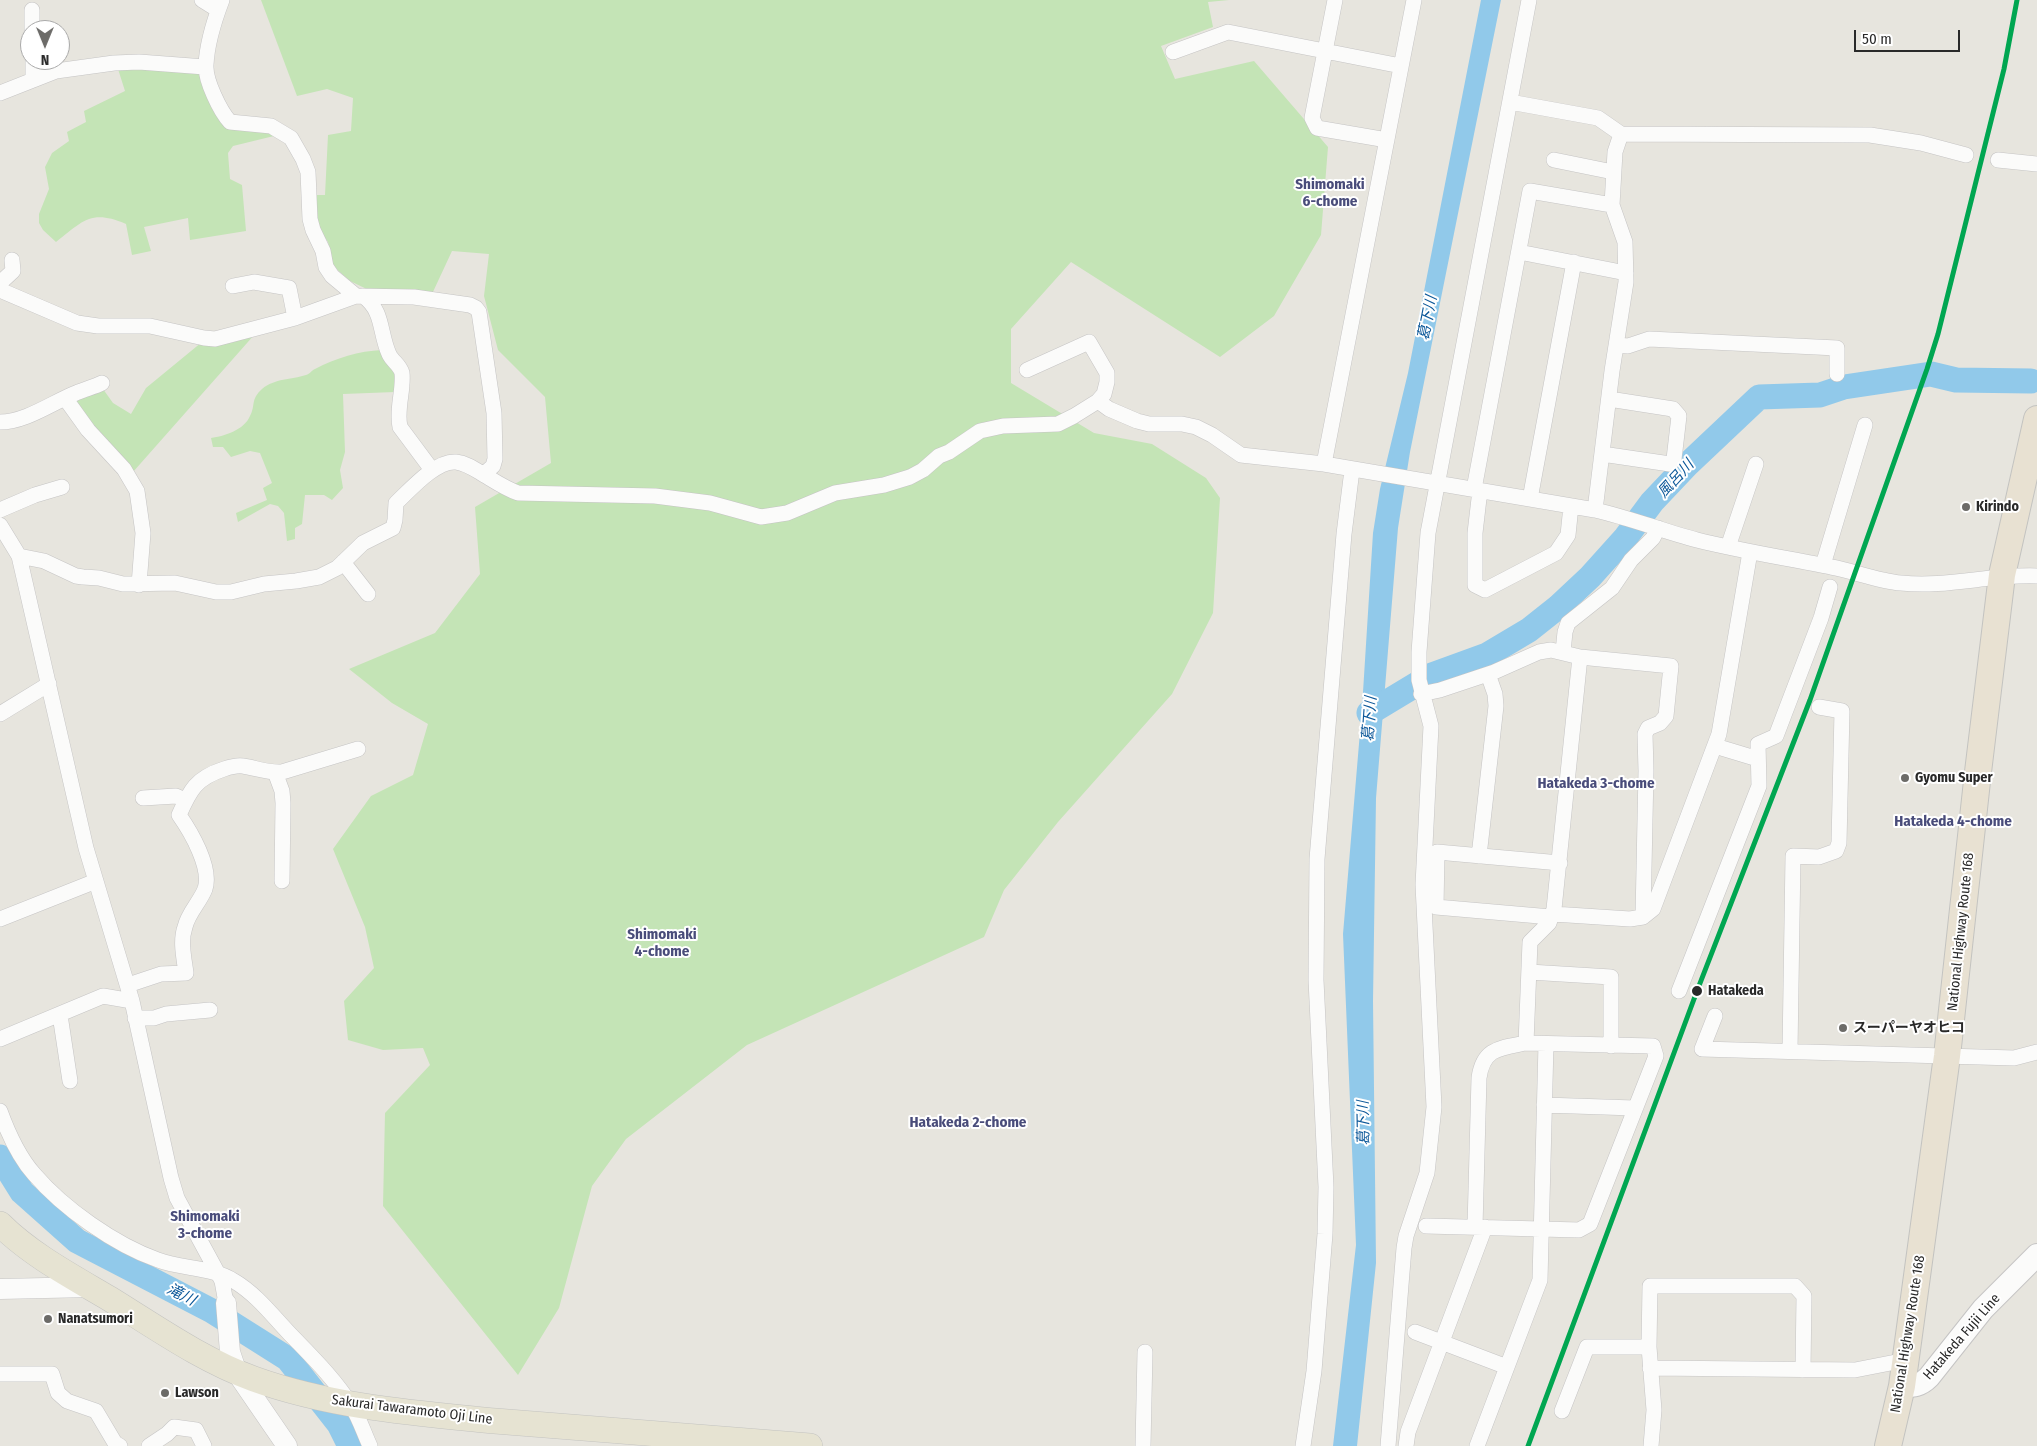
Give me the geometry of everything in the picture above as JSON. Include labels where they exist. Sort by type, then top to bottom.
[{"type":"highway","name":"National Highway Route 168","points":[[1888,1446],[1906,1360],[1947,1056],[2002,575],[2037,419]]},
{"type":"main road","name":"Sakurai Tawaramoto Oji Line","points":[[0,1224],[28,1247],[174,1339],[234,1362],[274,1386],[345,1404],[422,1414],[560,1427],[810,1446]]},
{"type":"main road","name":"Hatakeda Fujii Line","points":[[1902,1386],[1922,1384],[1983,1308],[2037,1255]]},
{"type":"street","points":[[202,0],[220,5],[210,39],[205,67],[221,113],[230,122],[271,126],[291,138],[308,172],[310,219],[323,251],[326,267],[332,276],[360,296],[372,302],[377,310],[386,348],[402,373],[398,420],[400,428],[432,470]]},
{"type":"street","points":[[1335,0],[1312,118],[1317,128],[1387,140]]},
{"type":"street","points":[[1324,464],[1414,0]]},
{"type":"street","points":[[1388,1446],[1404,1248],[1406,1236],[1427,1174],[1434,1107],[1423,885],[1431,726],[1430,715],[1418,680],[1418,652],[1428,533],[1530,0]]},
{"type":"street","points":[[32,10],[32,20]]},
{"type":"street","points":[[1173,52],[1228,32],[1401,66]]},
{"type":"street","points":[[0,94],[56,71],[114,63],[139,62],[205,67]]},
{"type":"street","points":[[32,70],[33,80]]},
{"type":"street","points":[[1510,102],[1598,118],[1621,134],[1870,135],[1921,142],[1966,155]]},
{"type":"street","points":[[1595,510],[1609,399],[1623,313],[1626,273],[1625,242],[1612,206],[1615,152],[1621,134]]},
{"type":"street","points":[[1554,160],[1613,172]]},
{"type":"street","points":[[1998,160],[2037,164]]},
{"type":"street","points":[[1571,506],[1568,535],[1556,553],[1485,590],[1475,585],[1477,490],[1530,191],[1612,206]]},
{"type":"street","points":[[1519,252],[1626,273]]},
{"type":"street","points":[[0,283],[13,271],[12,260]]},
{"type":"street","points":[[1530,499],[1574,262]]},
{"type":"street","points":[[232,286],[254,282],[290,288],[295,318]]},
{"type":"street","points":[[0,290],[77,323],[98,326],[150,326],[204,338],[222,337],[295,318],[360,296],[414,297],[470,305],[476,308],[478,312],[494,413],[495,458],[492,466],[484,474]]},
{"type":"street","points":[[1617,344],[1628,346],[1649,339],[1837,348],[1837,374]]},
{"type":"street","points":[[19,556],[44,561],[76,576],[139,585],[175,584],[216,592],[231,592],[264,584],[319,577],[337,568],[363,543],[392,528],[395,520],[396,503],[432,470],[443,464],[454,462],[465,464],[507,489],[518,493],[655,496],[710,503],[761,516],[774,516],[787,513],[835,493],[884,485],[910,477],[980,430],[1003,426],[1058,424],[1098,401],[1104,394],[1108,382],[1107,373],[1089,342],[1027,370]]},
{"type":"street","points":[[0,422],[7,422],[27,415],[102,383]]},
{"type":"street","points":[[65,398],[88,430],[124,469],[137,491],[143,532],[139,585]]},
{"type":"street","points":[[1602,454],[1670,464],[1674,459],[1678,416],[1673,409],[1609,399]]},
{"type":"street","points":[[1098,401],[1109,409],[1137,421],[1149,424],[1182,424],[1196,427],[1212,434],[1241,455],[1324,464],[1595,510],[1630,518],[1658,528],[1728,547],[1823,565],[1902,584],[1942,582],[2002,575],[2037,576]]},
{"type":"street","points":[[1823,565],[1865,425]]},
{"type":"street","points":[[1728,547],[1756,464]]},
{"type":"street","points":[[1303,1446],[1314,1371],[1325,1234],[1326,1187],[1316,980],[1317,859],[1344,534],[1352,470]]},
{"type":"street","points":[[0,510],[17,502],[62,487]]},
{"type":"street","points":[[0,525],[19,556],[86,848],[128,985],[163,1145],[177,1198],[222,1281],[234,1362],[287,1446]]},
{"type":"street","points":[[1563,652],[1564,632],[1568,623],[1612,588],[1631,560],[1653,538],[1658,528]]},
{"type":"street","points":[[1560,863],[1438,852],[1436,907],[1630,919],[1643,917],[1653,909],[1719,734],[1750,552]]},
{"type":"street","points":[[343,562],[368,594]]},
{"type":"street","points":[[1679,991],[1759,786],[1758,744],[1776,736],[1821,618],[1830,587]]},
{"type":"street","points":[[1422,694],[1488,674],[1539,652],[1551,650],[1580,657],[1671,666],[1666,716],[1660,723],[1648,728],[1645,734],[1643,917]]},
{"type":"street","points":[[1526,1043],[1530,942],[1542,932],[1552,915],[1560,863],[1580,657]]},
{"type":"street","points":[[1479,856],[1496,706],[1495,694],[1488,674]]},
{"type":"street","points":[[0,714],[48,684]]},
{"type":"street","points":[[1790,1051],[1793,856],[1819,856],[1836,851],[1839,843],[1842,711],[1820,707]]},
{"type":"street","points":[[1715,746],[1758,760]]},
{"type":"street","points":[[128,985],[161,974],[186,973],[183,938],[185,925],[205,890],[207,881],[204,863],[189,829],[179,815],[185,800],[200,779],[232,766],[241,765],[275,772],[296,768],[358,749]]},
{"type":"street","points":[[275,772],[282,791],[283,803],[282,881]]},
{"type":"street","points":[[143,798],[176,796],[185,800]]},
{"type":"street","points":[[0,919],[96,881]]},
{"type":"street","points":[[1529,972],[1611,977],[1611,1046]]},
{"type":"street","points":[[0,1039],[103,996],[132,1001]]},
{"type":"street","points":[[136,1018],[154,1018],[166,1014],[210,1010]]},
{"type":"street","points":[[60,1015],[70,1081]]},
{"type":"street","points":[[1715,1016],[1702,1049],[2014,1058],[2037,1052]]},
{"type":"street","points":[[1406,1446],[1408,1432],[1442,1342],[1480,1227],[1480,1067],[1483,1059],[1509,1046],[1526,1043],[1653,1046],[1656,1056],[1590,1224],[1579,1230],[1480,1227],[1426,1226]]},
{"type":"street","points":[[1477,1446],[1540,1280],[1546,1044]]},
{"type":"street","points":[[1544,1105],[1634,1108]]},
{"type":"street","points":[[0,1111],[7,1130],[33,1174],[89,1223],[139,1252],[158,1260],[218,1273],[233,1280],[253,1294],[324,1370],[370,1446]]},
{"type":"street","points":[[1651,1446],[1654,1410],[1649,1347],[1650,1286],[1795,1286],[1804,1296],[1803,1370]]},
{"type":"street","points":[[0,1289],[91,1287]]},
{"type":"street","points":[[1415,1332],[1507,1367]]},
{"type":"street","points":[[1562,1411],[1587,1347],[1649,1347]]},
{"type":"street","points":[[1143,1446],[1145,1352]]},
{"type":"street","points":[[1650,1368],[1855,1370],[1906,1360]]},
{"type":"street","points":[[0,1374],[52,1374],[58,1393],[67,1401],[96,1412],[117,1445]]},
{"type":"street","points":[[149,1446],[174,1427],[196,1430],[204,1446]]},
{"type":"green space","points":[[261,0],[1229,0],[1208,2],[1213,27],[1161,46],[1175,79],[1254,61],[1328,147],[1321,235],[1274,316],[1220,357],[1071,262],[1011,329],[1011,383],[1094,433],[1152,444],[1206,478],[1220,498],[1213,613],[1172,694],[1058,822],[1004,890],[984,937],[747,1045],[626,1139],[592,1186],[559,1308],[518,1375],[383,1206],[385,1113],[430,1065],[423,1048],[383,1050],[348,1040],[344,1001],[374,968],[365,927],[333,849],[371,796],[413,775],[428,724],[392,703],[349,669],[435,633],[480,574],[475,507],[551,463],[545,397],[498,350],[484,296],[489,254],[452,251],[432,294],[373,292],[350,281],[333,266],[328,242],[316,225],[315,195],[325,195],[328,135],[351,131],[353,98],[327,89],[297,96]]},
{"type":"green space","points":[[118,69],[203,71],[224,123],[278,135],[233,146],[228,153],[230,179],[242,185],[246,231],[190,240],[188,218],[144,227],[151,251],[132,255],[126,224],[114,220],[96,218],[88,220],[73,228],[56,242],[43,230],[39,223],[39,214],[49,189],[45,167],[52,153],[69,141],[67,132],[86,122],[84,111],[125,91]]},
{"type":"green space","points":[[255,334],[133,472],[71,400],[103,389],[113,403],[131,414],[146,388],[202,342]]},
{"type":"green space","points":[[382,350],[397,378],[395,392],[343,394],[345,452],[340,470],[343,488],[332,500],[324,495],[305,495],[302,524],[295,528],[295,539],[287,541],[284,513],[278,506],[270,504],[238,522],[236,513],[267,500],[263,488],[272,483],[260,453],[250,451],[231,457],[223,447],[213,447],[211,438],[239,429],[252,412],[256,396],[267,385],[300,377],[339,358]]},
{"type":"water","name":"葛下川","points":[[1481,0],[1501,0],[1410,452],[1398,528],[1376,798],[1373,1001],[1376,1263],[1357,1446],[1333,1446],[1356,1245],[1343,934],[1362,708],[1373,533],[1380,489],[1408,373]]},
{"type":"waterway","name":"風呂川","points":[[1369,713],[1432,675],[1487,655],[1529,630],[1558,607],[1590,577],[1626,537],[1652,502],[1687,465],[1759,397],[1820,395],[1844,387],[1931,374],[1956,380],[2031,381]]},
{"type":"waterway","name":"滝川","points":[[0,1157],[22,1192],[77,1241],[212,1311],[288,1359],[339,1424],[350,1446]]},
{"type":"transit line","points":[[1528,1446],[1697,991],[1810,700],[1927,369],[1938,334],[2004,69],[2017,0]]},
{"type":"place","name":"Kirindo","points":[[1966,507]]},
{"type":"place","name":"Gyomu Super","points":[[1905,778]]},
{"type":"place","name":"Hatakeda","points":[[1697,991]]},
{"type":"place","name":"スーパーヤオヒコ","points":[[1843,1028]]},
{"type":"place","name":"Nanatsumori","points":[[48,1319]]},
{"type":"place","name":"Lawson","points":[[165,1393]]},
{"type":"district","name":"Shimomaki 6-chome","points":[[1330,194]]},
{"type":"district","name":"Hatakeda 3-chome","points":[[1596,784]]},
{"type":"district","name":"Hatakeda 4-chome","points":[[1953,822]]},
{"type":"district","name":"Shimomaki 4-chome","points":[[662,944]]},
{"type":"district","name":"Hatakeda 2-chome","points":[[968,1123]]},
{"type":"district","name":"Shimomaki 3-chome","points":[[205,1226]]}]
